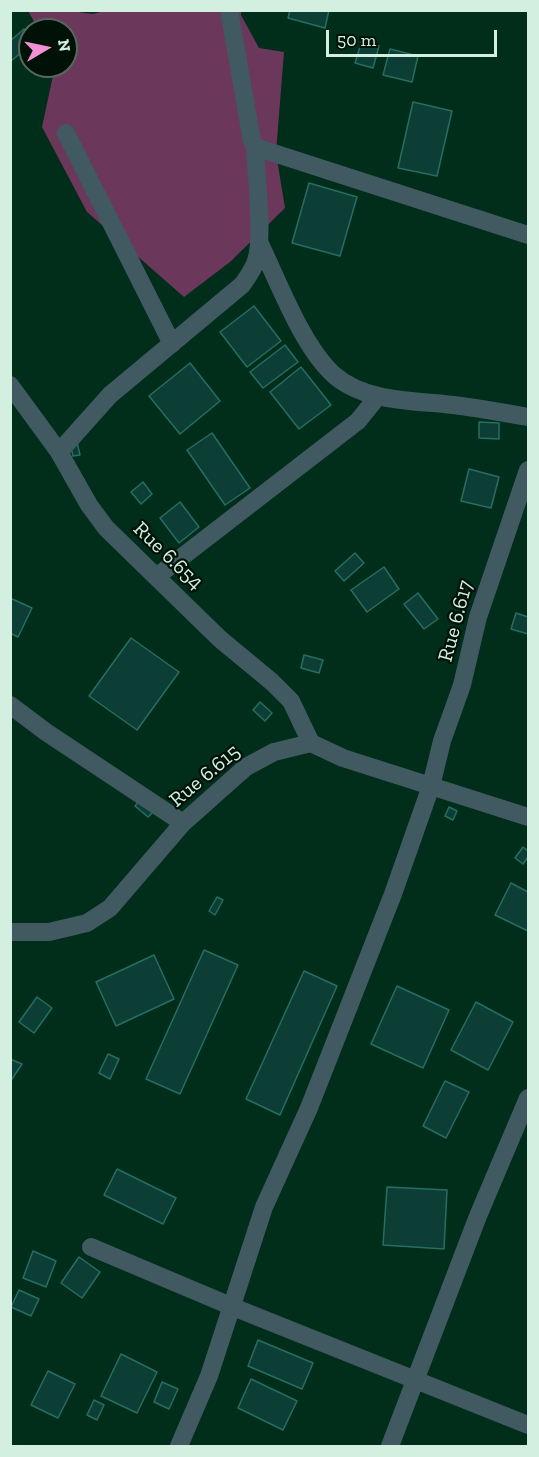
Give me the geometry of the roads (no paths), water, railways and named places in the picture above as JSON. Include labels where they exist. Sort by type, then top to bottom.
[{"type":"street","points":[[59,452],[110,395],[242,285],[256,261],[260,244],[255,147],[252,141],[229,10]]},
{"type":"street","points":[[66,133],[172,344]]},
{"type":"street","points":[[255,147],[528,235]]},
{"type":"street","points":[[260,244],[300,327],[318,356],[334,375],[358,390],[378,396],[528,417]]},
{"type":"street","name":"Rue 6.654","points":[[10,385],[59,452],[89,505],[106,528],[220,639],[272,682],[291,701],[311,743]]},
{"type":"street","points":[[156,577],[358,421],[378,396]]},
{"type":"street","name":"Rue 6.617","points":[[179,1446],[209,1376],[264,1207],[309,1108],[388,905],[431,786],[442,741],[462,685],[478,617],[528,470]]},
{"type":"street","points":[[10,705],[46,732],[183,823]]},
{"type":"street","points":[[311,743],[343,758],[528,817]]},
{"type":"street","name":"Rue 6.615","points":[[10,932],[49,932],[87,923],[110,908],[183,823],[246,767],[274,752],[311,743]]},
{"type":"street","points":[[390,1446],[478,1216],[528,1098]]},
{"type":"street","points":[[91,1247],[233,1307],[528,1425]]}]
